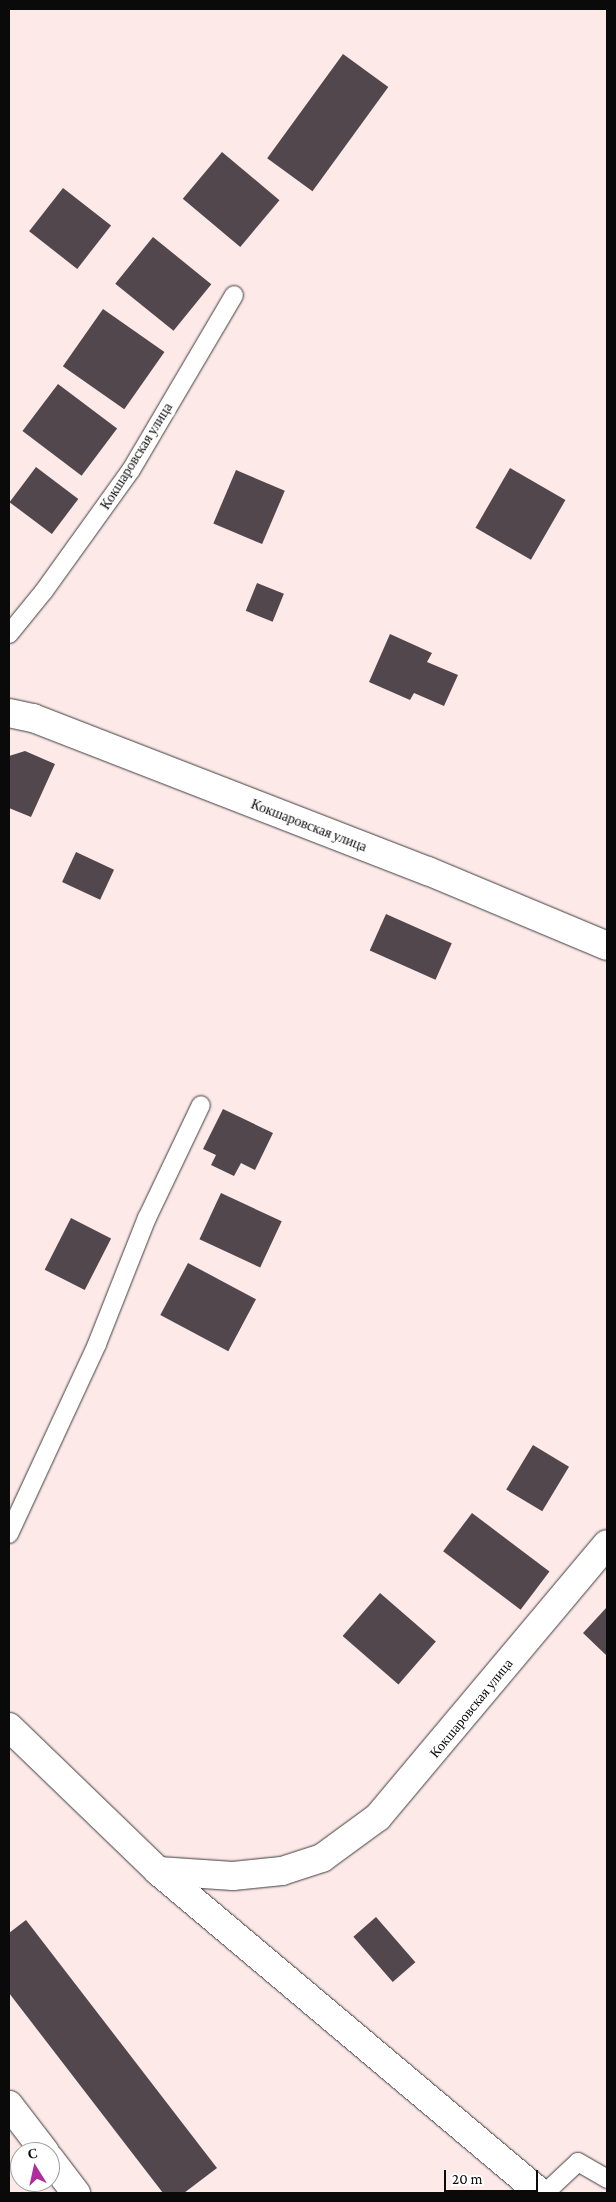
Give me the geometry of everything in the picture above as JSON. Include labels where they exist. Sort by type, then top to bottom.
[{"type":"street","name":"Кокшаровская улица","points":[[9,713],[33,718],[419,868],[607,946]]},
{"type":"street","name":"Кокшаровская улица","points":[[158,1871],[233,1876],[282,1871],[322,1858],[378,1817],[402,1791],[607,1544]]},
{"type":"street","points":[[15,1744],[158,1871],[540,2193]]},
{"type":"street","points":[[9,2105],[37,2142]]},
{"type":"street","points":[[60,2172],[76,2193]]},
{"type":"lane","name":"Кокшаровская улица","points":[[9,634],[44,591],[131,470],[234,295]]},
{"type":"lane","points":[[9,1534],[97,1344],[147,1218],[200,1105]]},
{"type":"lane","points":[[545,2193],[578,2162],[607,2180]]},
{"type":"building","points":[[343,54],[388,87],[312,191],[267,158]]},
{"type":"building","points":[[222,152],[279,200],[240,247],[183,199]]},
{"type":"building","points":[[63,188],[111,226],[77,269],[29,231]]},
{"type":"building","points":[[153,237],[211,284],[174,331],[115,284]]},
{"type":"building","points":[[103,309],[164,352],[124,409],[63,366]]},
{"type":"building","points":[[58,384],[117,429],[82,476],[22,431]]},
{"type":"building","points":[[36,467],[78,499],[52,534],[10,502]]},
{"type":"building","points":[[510,468],[565,500],[531,560],[476,528]]},
{"type":"building","points":[[236,470],[285,491],[262,544],[213,523]]},
{"type":"building","points":[[257,583],[284,594],[273,622],[246,611]]},
{"type":"building","points":[[390,634],[432,653],[427,662],[458,675],[444,706],[414,693],[410,700],[369,682]]},
{"type":"building","points":[[25,751],[55,764],[31,817],[9,808],[9,756]]},
{"type":"building","points":[[76,852],[114,870],[100,900],[62,882]]},
{"type":"building","points":[[386,914],[452,943],[436,980],[370,951]]},
{"type":"building","points":[[223,1109],[273,1133],[255,1170],[241,1163],[234,1176],[211,1165],[216,1155],[203,1149]]},
{"type":"building","points":[[221,1193],[282,1221],[260,1268],[199,1239]]},
{"type":"building","points":[[71,1218],[111,1238],[85,1290],[45,1270]]},
{"type":"building","points":[[188,1263],[256,1299],[228,1351],[160,1315]]},
{"type":"building","points":[[533,1445],[569,1467],[542,1511],[506,1490]]},
{"type":"building","points":[[472,1513],[549,1571],[521,1610],[443,1551]]},
{"type":"building","points":[[380,1593],[436,1642],[398,1685],[343,1636]]},
{"type":"building","points":[[607,1607],[607,1656],[583,1633]]},
{"type":"building","points":[[376,1917],[415,1962],[393,1982],[353,1937]]},
{"type":"building","points":[[26,1920],[217,2168],[184,2193],[163,2193],[9,1993],[9,1933]]}]
